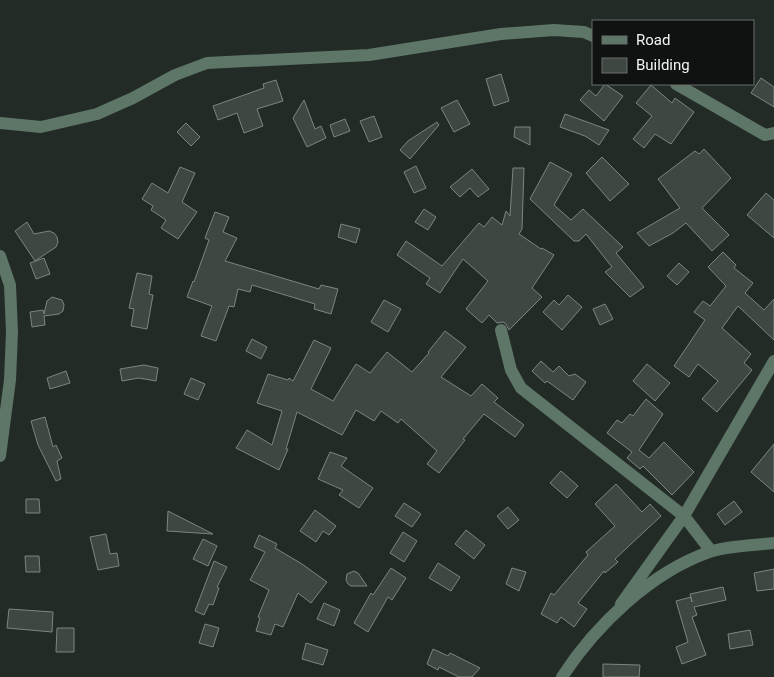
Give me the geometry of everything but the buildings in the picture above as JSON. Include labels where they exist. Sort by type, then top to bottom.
[{"type":"street","points":[[0,123],[41,127],[97,114],[133,98],[175,75],[207,63],[369,55],[492,35],[545,30],[584,32],[592,36]]},
{"type":"street","points":[[678,85],[765,135],[774,133]]},
{"type":"street","points":[[0,256],[10,285],[12,332],[10,380],[0,456]]},
{"type":"street","points":[[501,330],[511,370],[521,388],[684,516],[711,551]]},
{"type":"street","points":[[562,677],[570,664],[619,608],[684,516],[774,362]]},
{"type":"street","points":[[619,608],[675,567],[711,551],[774,543]]}]
